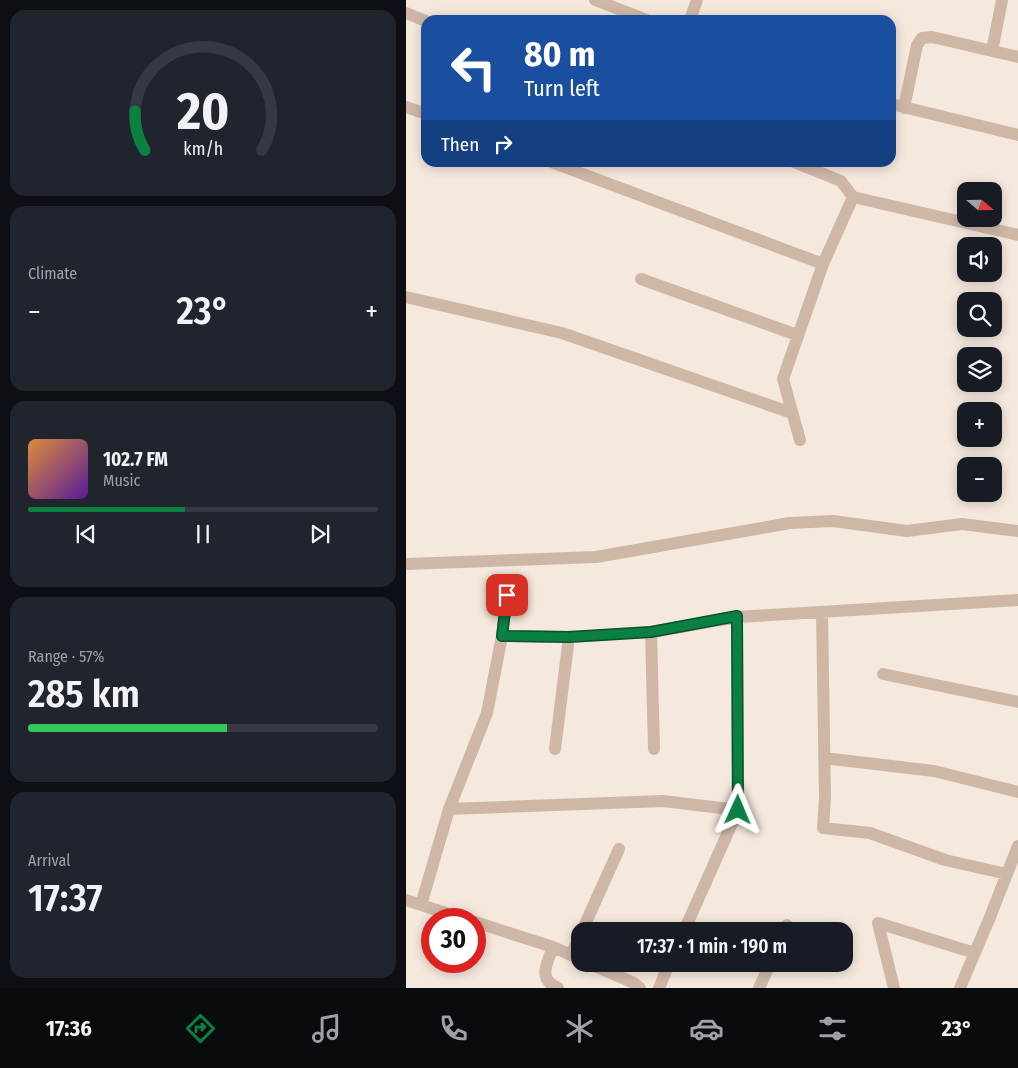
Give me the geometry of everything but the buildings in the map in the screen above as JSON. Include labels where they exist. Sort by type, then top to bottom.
[{"type":"street","points":[[595,0],[634,15]]},
{"type":"street","points":[[692,15],[697,0]]},
{"type":"street","points":[[992,51],[1002,0]]},
{"type":"street","points":[[406,13],[421,19]]},
{"type":"street","points":[[904,108],[917,45],[922,38],[932,37],[1018,56]]},
{"type":"street","points":[[896,106],[1018,135]]},
{"type":"street","points":[[406,107],[421,112]]},
{"type":"street","points":[[564,167],[822,264]]},
{"type":"street","points":[[806,167],[841,181],[853,197],[1018,235]]},
{"type":"street","points":[[800,440],[783,379],[822,264],[853,197]]},
{"type":"street","points":[[641,279],[798,335]]},
{"type":"street","points":[[406,297],[562,333],[792,413]]},
{"type":"street","points":[[406,564],[596,557],[790,522],[833,521],[907,531],[962,524],[1018,531]]},
{"type":"street","points":[[420,905],[449,809],[487,713],[502,636],[507,595]]},
{"type":"street","points":[[502,636],[569,637],[651,632],[737,616],[1018,600]]},
{"type":"street","points":[[822,612],[825,798],[823,828],[870,833],[945,860],[1007,874]]},
{"type":"street","points":[[688,922],[738,810],[737,616]]},
{"type":"street","points":[[651,632],[654,749]]},
{"type":"street","points":[[555,749],[569,637]]},
{"type":"street","points":[[883,674],[1018,702]]},
{"type":"street","points":[[824,758],[934,771],[1018,792]]},
{"type":"street","points":[[449,809],[663,801],[738,810]]},
{"type":"street","points":[[960,988],[1018,846]]},
{"type":"street","points":[[586,922],[619,849]]},
{"type":"street","points":[[406,900],[429,908]]},
{"type":"street","points":[[894,988],[878,923],[975,953]]},
{"type":"street","points":[[486,926],[571,955]]},
{"type":"street","points":[[552,947],[545,972],[546,979],[550,984],[558,988]]},
{"type":"street","points":[[609,972],[634,983],[640,988]]},
{"type":"street","points":[[659,988],[666,972]]},
{"type":"street","points":[[759,988],[766,972]]},
{"type":"route","points":[[507,595],[502,636],[569,637],[651,632],[737,616],[738,810]]}]
